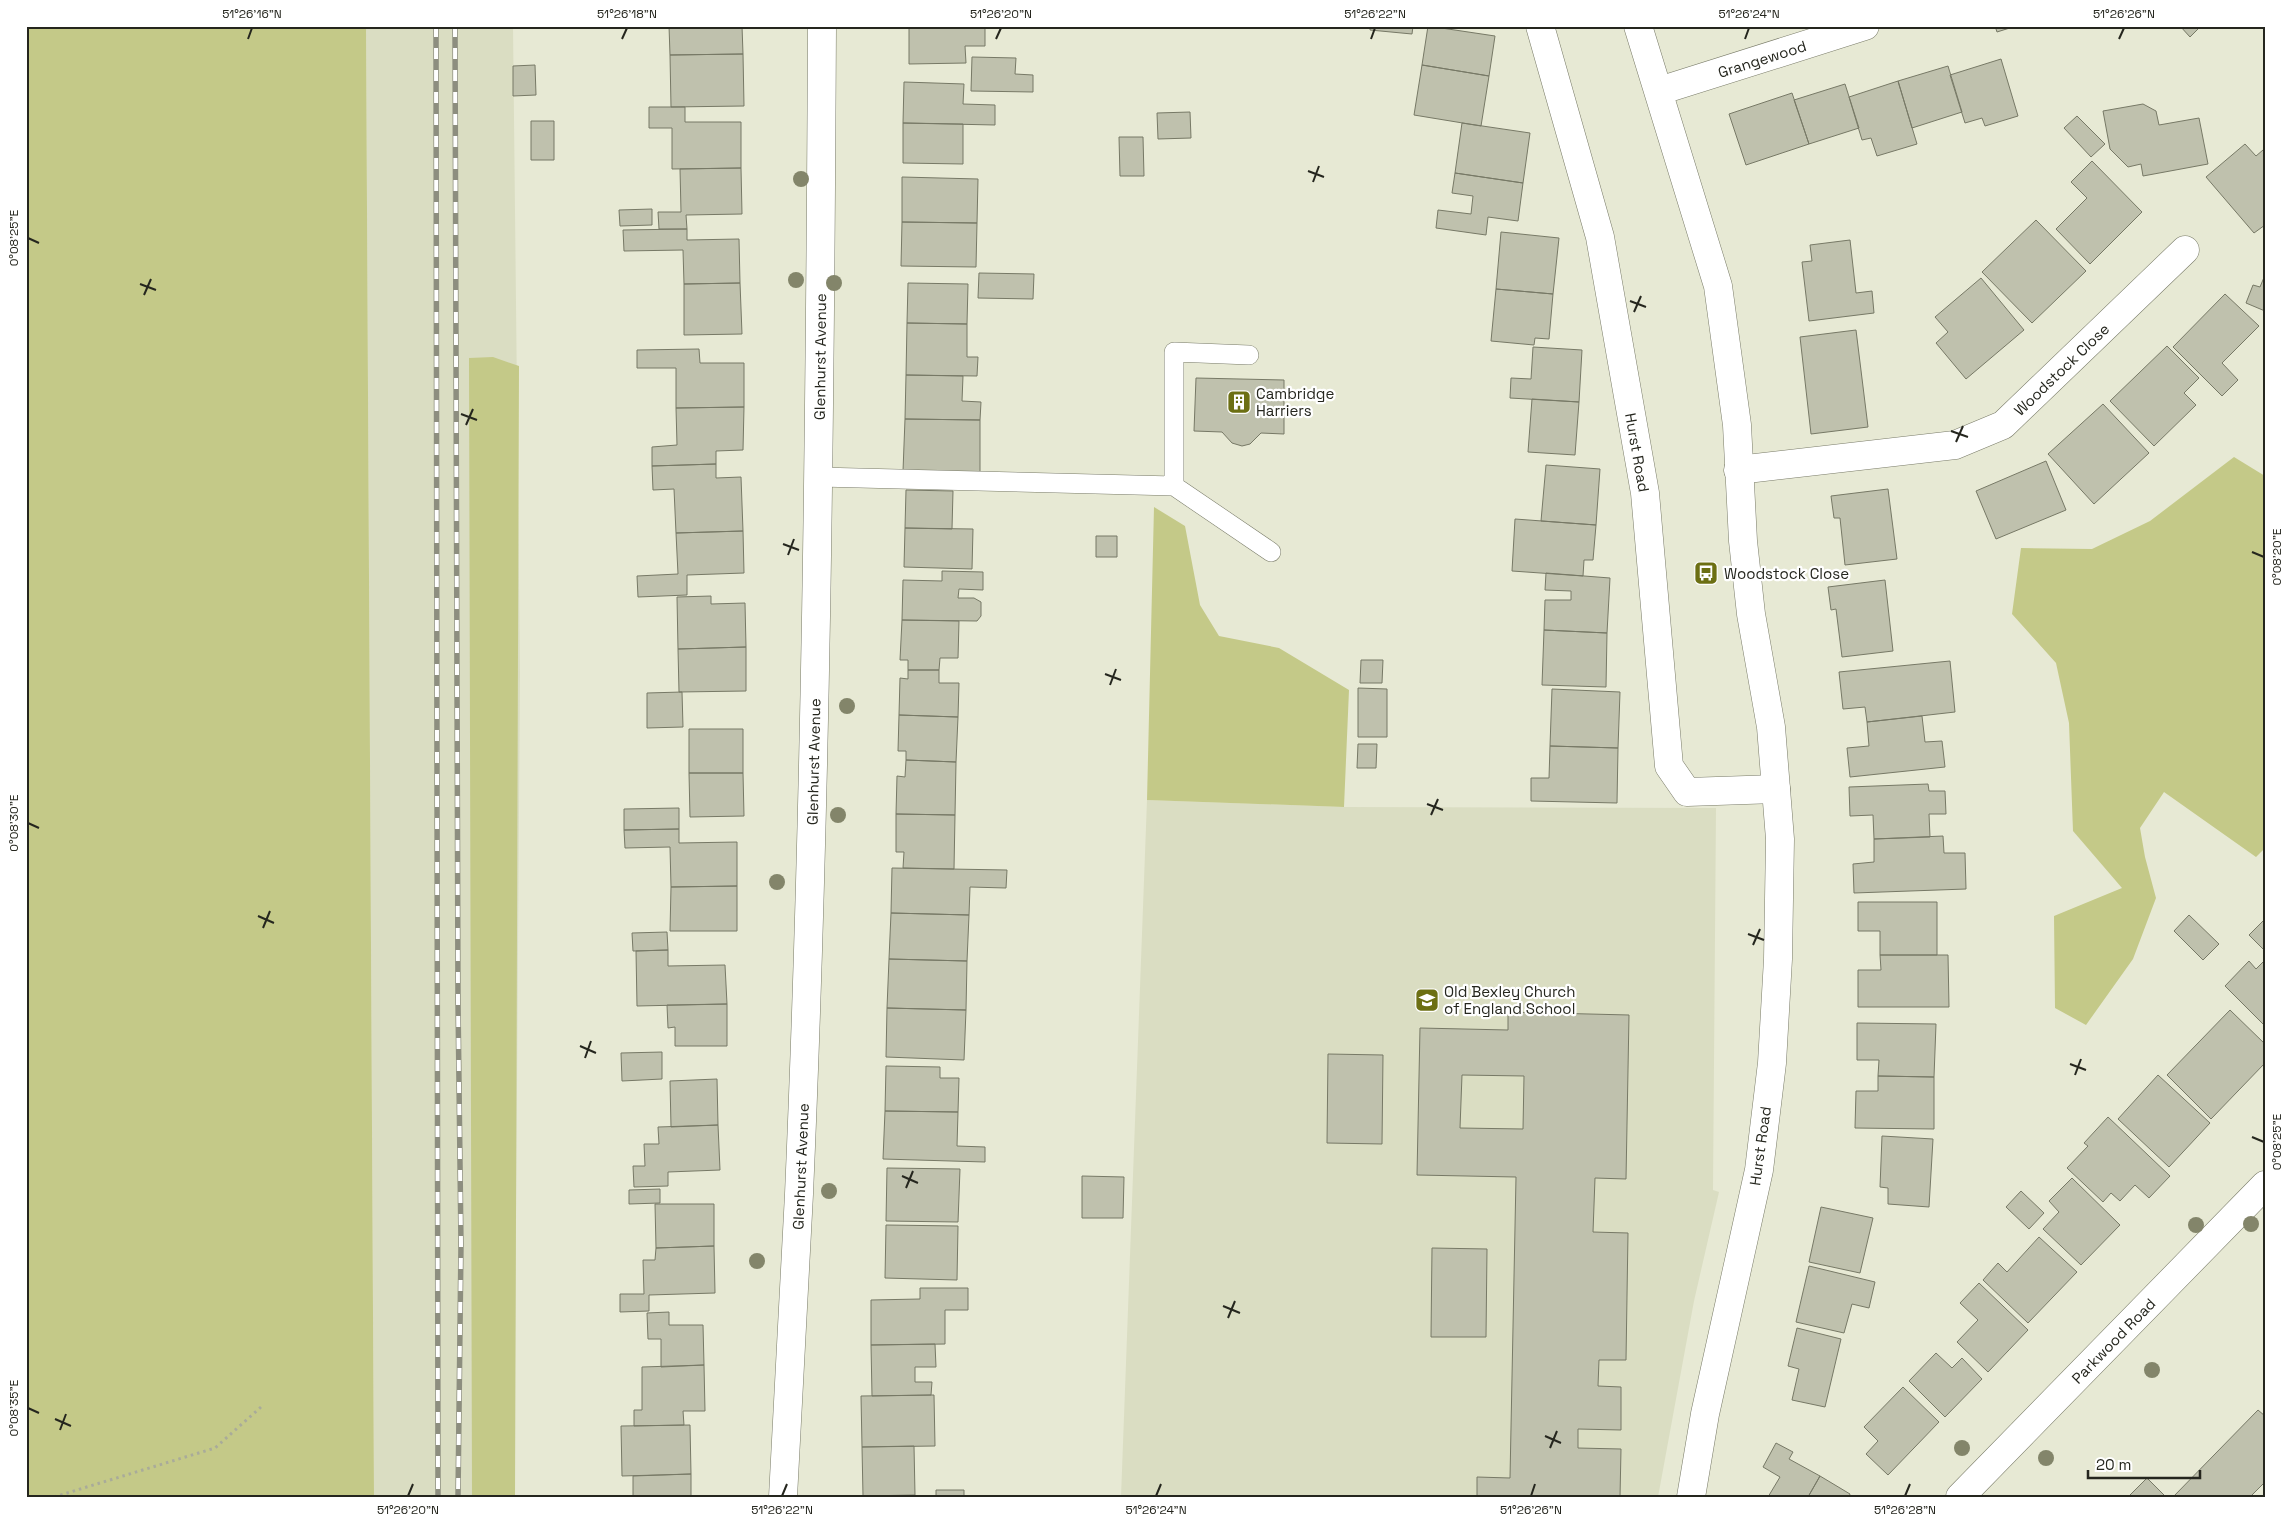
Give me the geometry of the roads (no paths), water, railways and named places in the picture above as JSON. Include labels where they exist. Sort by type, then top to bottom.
[{"type":"street","name":"Glenhurst Avenue","points":[[783,1497],[799,1191],[808,939],[819,477],[822,26]]},
{"type":"street","name":"Hurst Road","points":[[1540,26],[1602,247],[1645,493],[1669,766],[1687,792],[1776,789]]},
{"type":"street","name":"Hurst Road","points":[[1638,26],[1718,286],[1737,424],[1738,470],[1750,604],[1771,727],[1780,840],[1778,959],[1772,1064],[1759,1170],[1705,1414],[1691,1497]]},
{"type":"street","name":"Grangewood","points":[[1659,91],[1865,26]]},
{"type":"street","name":"Woodstock Close","points":[[1738,470],[1956,445],[2003,425],[2185,250]]},
{"type":"street","name":"Parkwood Road","points":[[1960,1497],[2265,1185]]},
{"type":"lane","points":[[1174,486],[1174,352],[1249,355]]},
{"type":"lane","points":[[819,477],[1174,486],[1271,552]]},
{"type":"railway","points":[[436,26],[438,1497]]},
{"type":"railway","points":[[455,26],[458,1002],[461,1244],[458,1497]]},
{"type":"place","name":"Cambridge Harriers","points":[[1239,402]]},
{"type":"place","name":"Woodstock Close","points":[[1706,573]]},
{"type":"place","name":"Old Bexley Church of England School","points":[[1427,1000]]}]
